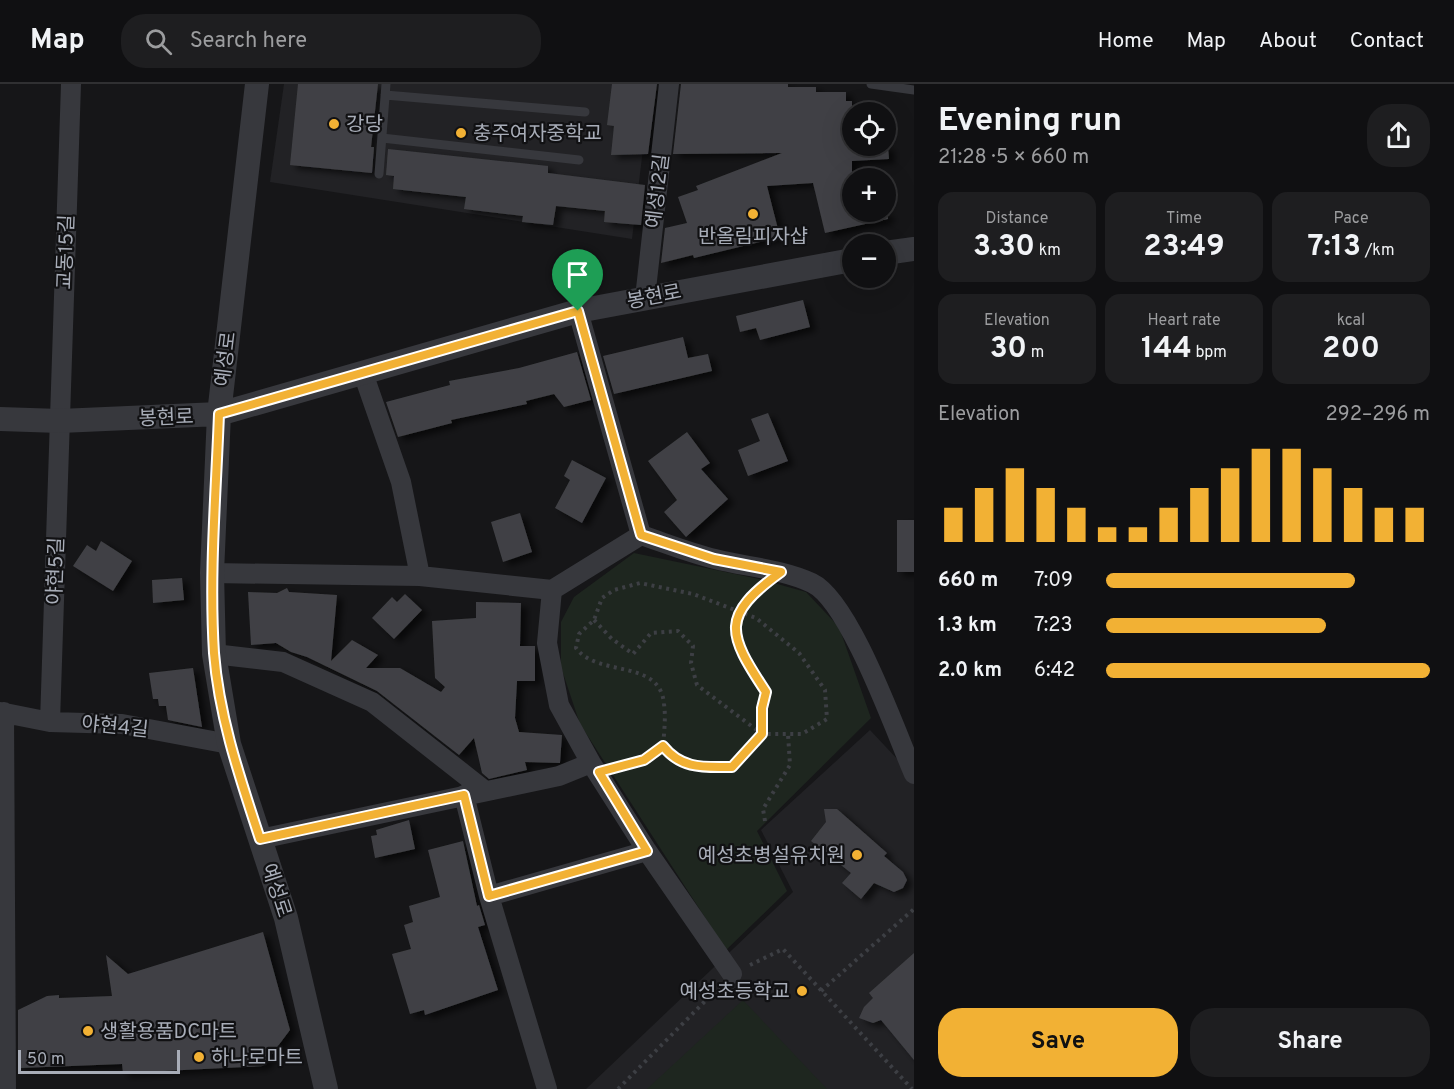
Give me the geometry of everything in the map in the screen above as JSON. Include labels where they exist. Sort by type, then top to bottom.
[{"type":"street","name":"교동15길","points":[[60,421],[71,84]]},
{"type":"street","name":"예성로","points":[[257,84],[219,414],[212,573],[214,654],[229,744],[286,918],[326,1089]]},
{"type":"street","name":"예성12길","points":[[645,298],[669,84]]},
{"type":"street","points":[[896,252],[914,249]]},
{"type":"street","name":"봉현로","points":[[0,419],[60,421],[219,414],[578,311],[842,262]]},
{"type":"street","points":[[578,311],[641,535]]},
{"type":"street","points":[[363,373],[401,482],[420,576]]},
{"type":"street","name":"야현5길","points":[[50,722],[60,421]]},
{"type":"street","points":[[212,573],[420,576],[552,590],[641,535],[714,559],[781,572],[814,584],[839,609],[854,637],[914,774]]},
{"type":"street","points":[[552,590],[547,643],[560,705],[595,768],[647,851],[732,974]]},
{"type":"street","points":[[214,654],[283,662],[372,702],[484,790]]},
{"type":"street","points":[[2,712],[6,1089]]},
{"type":"street","name":"야현4길","points":[[2,712],[50,722],[122,724],[229,744]]},
{"type":"street","points":[[260,839],[595,768]]},
{"type":"street","points":[[464,795],[489,896],[547,1089]]},
{"type":"street","points":[[489,896],[647,851]]},
{"type":"lane","points":[[379,174],[386,84]]},
{"type":"lane","points":[[871,84],[914,90]]},
{"type":"lane","points":[[385,95],[585,112]]},
{"type":"lane","points":[[382,138],[579,160]]},
{"type":"path","points":[[594,620],[612,639],[633,654],[651,633],[678,631],[693,646],[691,663],[697,685],[762,734],[802,734],[826,719],[825,690],[799,653],[756,618],[740,611],[693,594],[640,583],[614,590],[602,598],[594,620],[579,634],[576,648],[583,658],[645,674],[660,688],[664,704],[663,746],[673,759],[694,767],[732,767],[762,734],[762,708],[766,692],[746,662],[734,630],[740,611],[753,592],[781,572]]},
{"type":"path","points":[[765,821],[763,809],[790,765],[788,734]]},
{"type":"path","points":[[595,768],[644,760],[663,746]]},
{"type":"path","points":[[821,991],[914,909]]},
{"type":"path","points":[[618,1089],[732,974],[783,949],[912,1089]]},
{"type":"shaded area","name":"충주여자중학교","points":[[284,84],[651,84],[632,239],[270,182]]},
{"type":"shaded area","points":[[634,553],[759,579],[806,592],[839,627],[871,718],[757,831],[787,891],[726,950],[580,724],[561,667],[561,622],[574,597]]},
{"type":"shaded area","name":"예성초등학교","points":[[870,730],[914,777],[914,1089],[586,1089],[793,892],[761,830]]},
{"type":"shaded area","points":[[743,1000],[827,1089],[647,1089]]},
{"type":"building","name":"강당","points":[[298,84],[378,84],[371,147],[374,147],[372,173],[290,165]]},
{"type":"building","points":[[612,84],[657,84],[648,154],[611,155],[614,126],[607,125]]},
{"type":"building","points":[[681,84],[788,84],[788,87],[816,87],[816,92],[846,92],[846,101],[852,102],[842,102],[842,156],[889,156],[889,159],[852,161],[852,168],[842,168],[842,222],[874,222],[825,233],[813,183],[767,186],[780,237],[694,258],[693,255],[661,263],[665,228],[687,223],[678,197],[698,190],[696,186],[782,153],[673,154]]},
{"type":"building","points":[[388,149],[548,166],[548,173],[645,185],[641,225],[604,222],[605,211],[556,206],[553,225],[522,222],[523,216],[464,209],[466,197],[393,189],[394,176],[386,175]]},
{"type":"building","points":[[803,300],[810,327],[760,340],[756,328],[740,332],[736,316]]},
{"type":"building","points":[[683,337],[688,358],[708,354],[712,371],[614,394],[603,356]]},
{"type":"building","points":[[577,352],[591,400],[564,407],[554,394],[526,401],[527,404],[451,420],[452,423],[398,437],[386,402],[450,385],[449,381],[519,368]]},
{"type":"building","points":[[768,413],[788,461],[748,476],[738,450],[760,441],[751,419]]},
{"type":"building","points":[[687,432],[710,463],[701,469],[728,499],[686,537],[664,512],[677,500],[648,461]]},
{"type":"building","points":[[572,460],[606,478],[582,523],[555,508],[570,480],[564,476]]},
{"type":"building","points":[[520,513],[532,552],[503,562],[491,522]]},
{"type":"building","points":[[897,520],[914,520],[914,572],[897,572]]},
{"type":"building","points":[[101,541],[132,561],[113,591],[73,566],[87,545],[96,551]]},
{"type":"building","points":[[182,578],[184,600],[153,603],[152,580]]},
{"type":"building","points":[[287,588],[289,592],[337,595],[331,661],[352,640],[378,655],[366,668],[400,668],[441,692],[445,687],[435,678],[432,621],[476,618],[476,602],[521,603],[520,646],[535,646],[535,681],[517,681],[515,718],[519,732],[562,735],[560,763],[525,762],[527,770],[489,779],[482,773],[474,738],[459,755],[377,691],[276,643],[251,645],[248,592],[277,593]]},
{"type":"building","points":[[405,594],[422,610],[394,639],[372,618],[392,597],[397,602]]},
{"type":"building","points":[[193,668],[202,727],[168,720],[166,706],[159,706],[158,699],[153,699],[149,673]]},
{"type":"building","name":"예성초병설유치원","points":[[824,809],[837,809],[887,853],[884,856],[903,872],[907,880],[903,888],[894,892],[874,883],[861,899],[842,883],[851,873],[811,841],[826,822]]},
{"type":"building","points":[[409,820],[415,849],[375,858],[371,836],[377,835],[376,830]]},
{"type":"building","points":[[463,841],[477,906],[479,905],[485,925],[478,927],[498,990],[425,1015],[424,1010],[410,1014],[392,954],[411,949],[404,925],[413,922],[409,906],[440,897],[428,850]]},
{"type":"building","points":[[263,932],[290,1030],[263,1066],[123,1073],[122,1064],[21,1068],[18,1064],[18,1010],[47,996],[59,995],[59,998],[112,996],[106,955],[128,974]]},
{"type":"building","points":[[914,953],[914,1060],[881,1020],[873,1023],[859,1018],[864,1007],[873,998],[869,993]]},
{"type":"place","name":"강당","points":[[334,124]]},
{"type":"place","name":"충주여자중학교","points":[[461,133]]},
{"type":"place","name":"반올림피자샵","points":[[753,214]]},
{"type":"place","name":"예성초병설유치원","points":[[857,855]]},
{"type":"place","name":"예성초등학교","points":[[802,991]]},
{"type":"place","name":"생활용품DC마트","points":[[88,1031]]},
{"type":"place","name":"하나로마트","points":[[199,1057]]},
{"type":"route","points":[[578,311],[633,499],[641,535],[714,559],[781,572],[753,592],[740,611],[734,630],[746,662],[766,692],[762,708],[762,734],[732,767],[694,767],[673,759],[663,746],[644,760],[599,772],[647,851],[489,896],[464,795],[260,839],[229,744],[214,654],[212,573],[219,414],[578,311]]}]
